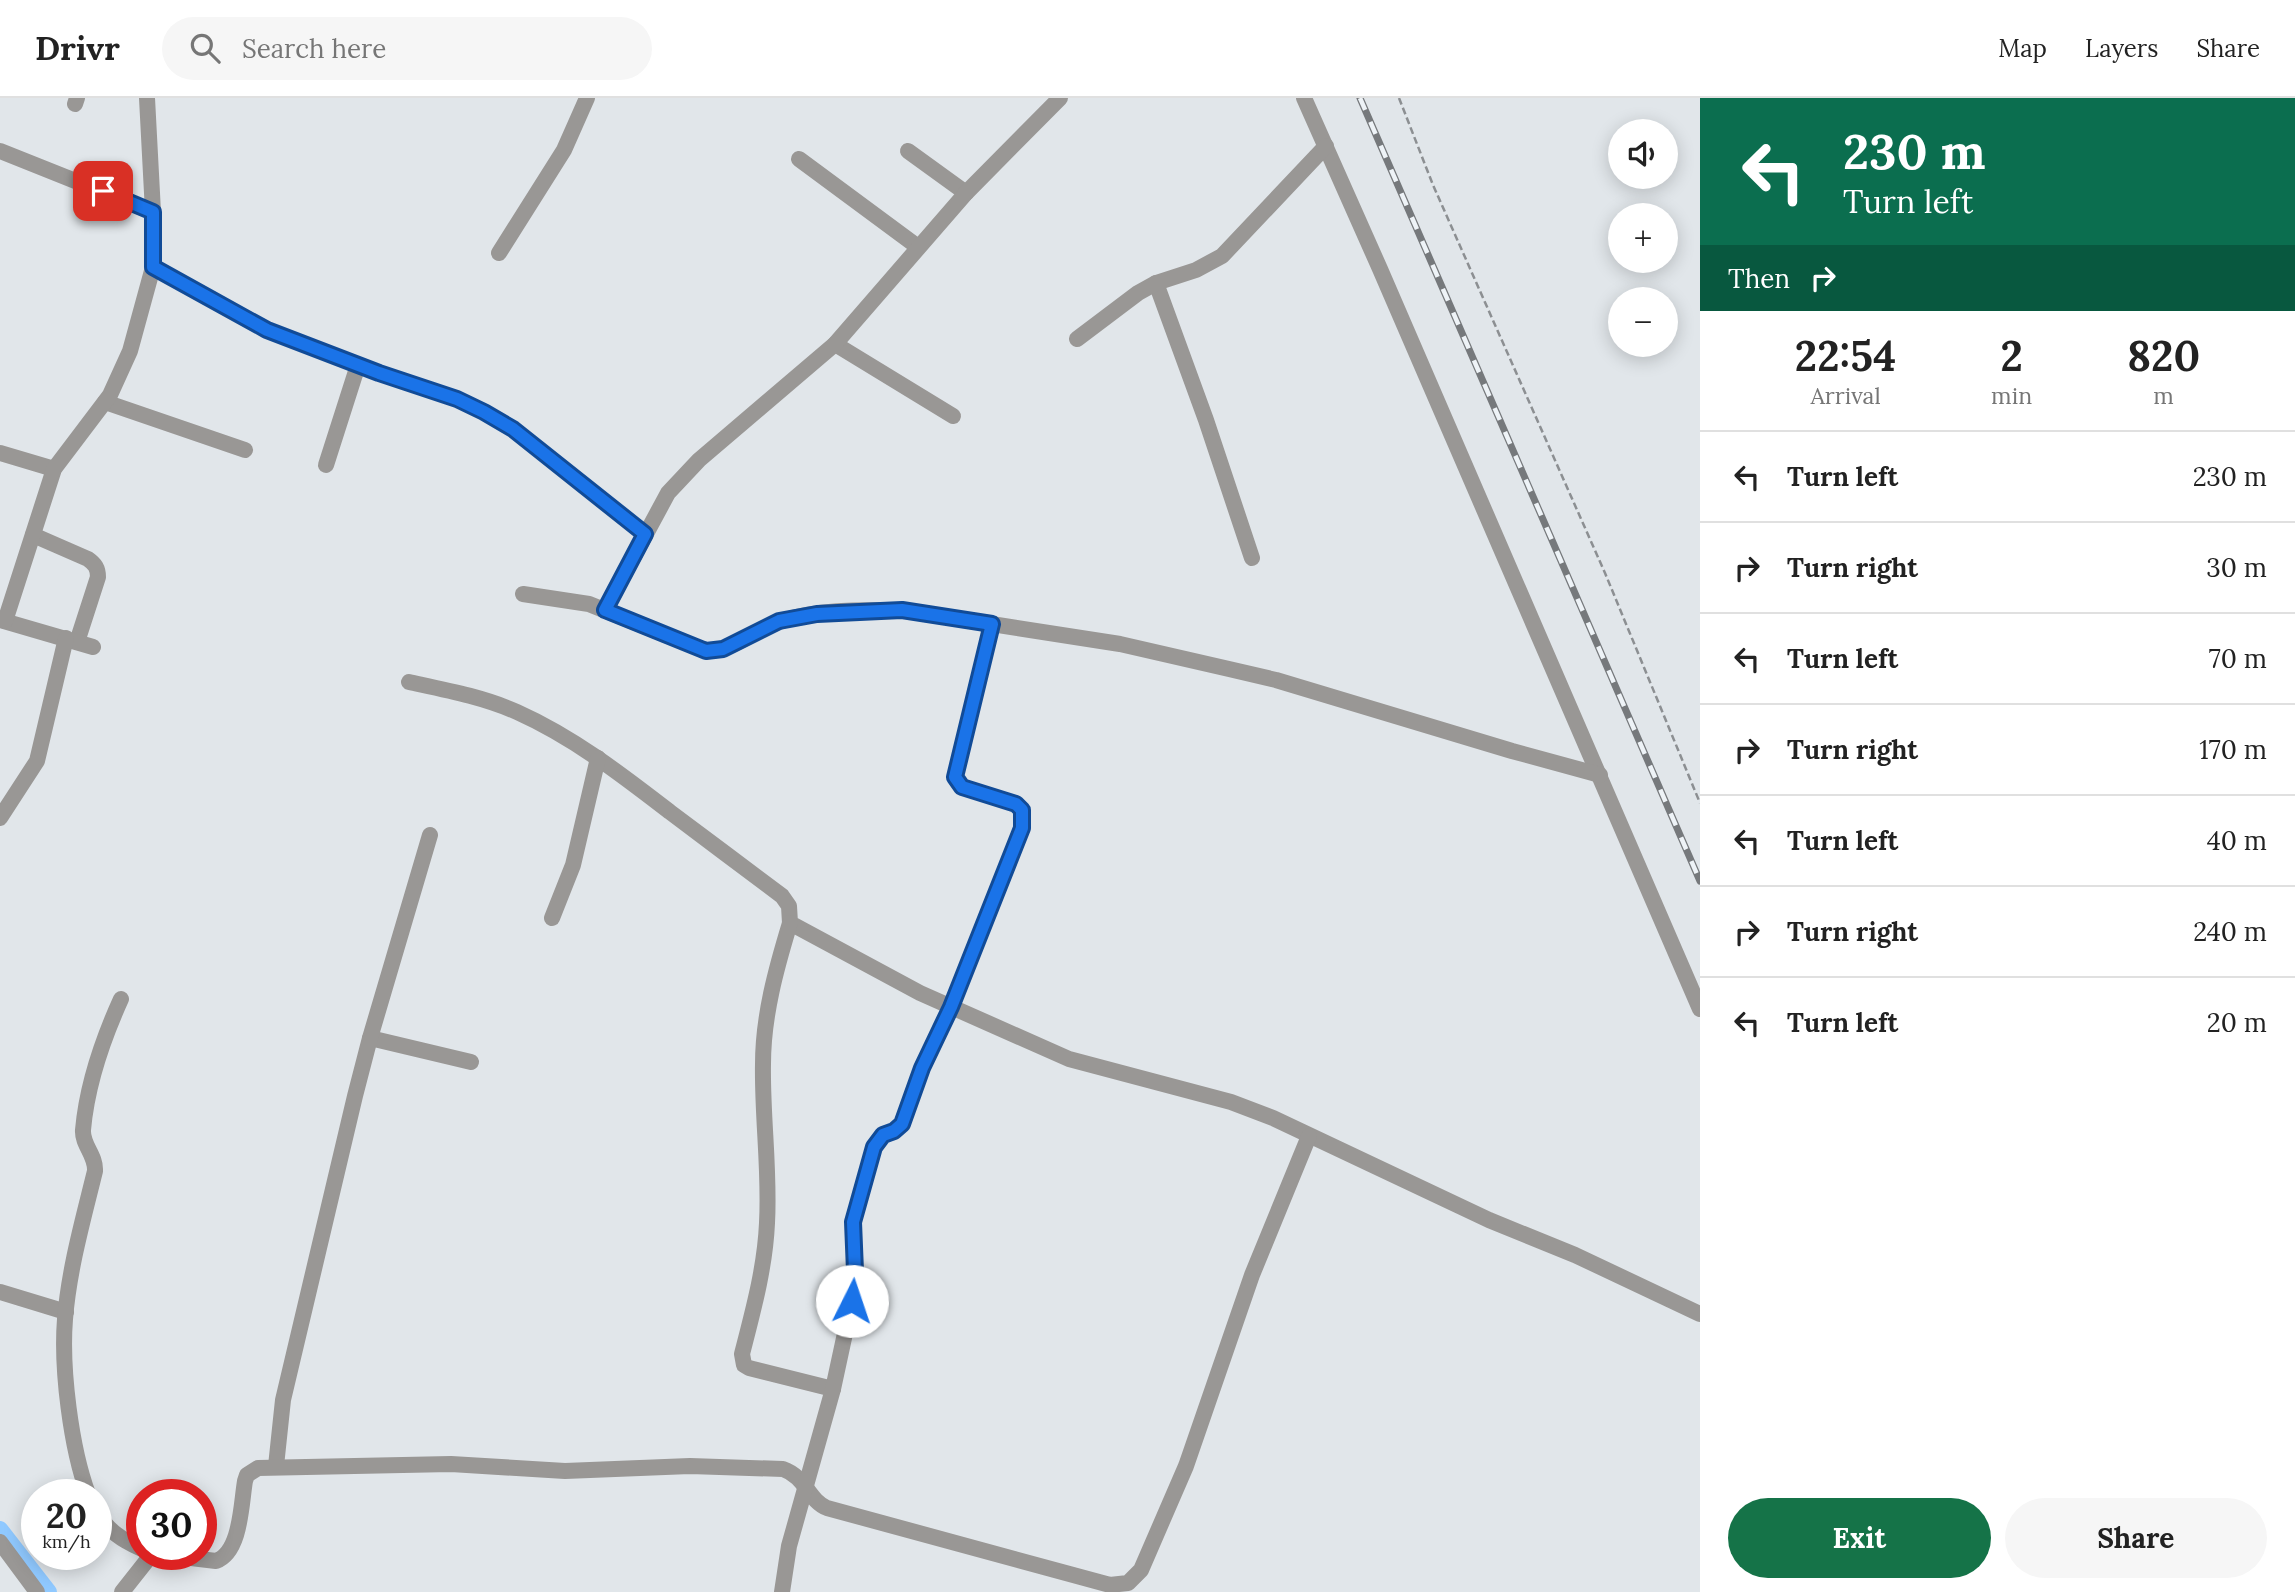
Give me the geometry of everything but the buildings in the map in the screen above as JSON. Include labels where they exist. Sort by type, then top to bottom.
[{"type":"street","points":[[79,642],[3,621],[54,469],[106,402],[130,351],[153,267],[153,212],[146,98]]},
{"type":"street","points":[[499,253],[564,150],[587,98]]},
{"type":"street","points":[[605,610],[668,493],[679,480],[835,344],[966,193],[1060,98]]},
{"type":"street","points":[[1304,98],[1700,1009]]},
{"type":"street","points":[[1077,339],[1132,298],[1156,284],[1196,270],[1222,256],[1326,146]]},
{"type":"street","points":[[0,151],[153,212]]},
{"type":"street","points":[[908,151],[966,193]]},
{"type":"street","points":[[799,159],[918,247]]},
{"type":"street","points":[[153,267],[267,330],[457,399],[494,417],[546,454],[645,534]]},
{"type":"street","points":[[1156,284],[1206,420],[1252,558]]},
{"type":"street","points":[[835,344],[953,415]]},
{"type":"street","points":[[326,465],[358,365]]},
{"type":"street","points":[[106,402],[245,450]]},
{"type":"street","points":[[0,453],[54,469]]},
{"type":"street","points":[[0,818],[37,761],[79,642],[98,577],[98,570],[88,559],[33,535]]},
{"type":"street","points":[[523,594],[576,601],[605,610],[706,651],[723,649],[779,621],[817,614],[902,610],[1120,644],[1276,680],[1600,775]]},
{"type":"street","points":[[782,1592],[789,1545],[833,1389],[855,1283],[853,1222],[874,1147],[883,1135],[902,1124],[922,1068],[951,1007],[1022,828],[1022,810],[1016,804],[962,787],[955,777],[992,624]]},
{"type":"street","points":[[409,682],[479,697],[518,713],[598,758],[782,896],[789,906],[790,923],[772,984],[762,1065],[769,1191],[767,1227],[759,1287],[742,1354],[744,1365],[749,1368],[833,1389]]},
{"type":"street","points":[[552,918],[573,865],[598,758]]},
{"type":"street","points":[[276,1466],[283,1400],[370,1038],[430,835]]},
{"type":"street","points":[[790,923],[951,1007],[1077,1062],[1231,1101],[1273,1118],[1489,1220],[1576,1255],[1700,1314]]},
{"type":"street","points":[[82,1479],[71,1417],[65,1354],[66,1311],[73,1265],[95,1171],[95,1159],[83,1132],[90,1090],[99,1052],[121,999]]},
{"type":"street","points":[[370,1038],[471,1062]]},
{"type":"street","points":[[217,1561],[224,1558],[234,1546],[247,1475],[258,1468],[451,1464],[565,1471],[690,1466],[790,1471],[823,1506],[1110,1585],[1128,1583],[1141,1570],[1186,1466],[1252,1275],[1308,1136]]},
{"type":"street","points":[[0,1292],[66,1311]]},
{"type":"street","points":[[0,1542],[37,1592]]},
{"type":"street","points":[[122,1592],[139,1570]]},
{"type":"path","points":[[1398,98],[1433,186],[1615,596],[1700,803]]},
{"type":"waterway","points":[[0,1529],[49,1592]]},
{"type":"railway","points":[[1360,98],[1700,881]]},
{"type":"route","points":[[103,191],[153,212],[153,267],[267,330],[379,373],[457,399],[484,412],[513,429],[546,454],[645,534],[605,610],[706,651],[723,649],[779,621],[817,614],[902,610],[992,624],[955,777],[962,787],[1016,804],[1022,810],[1024,818],[1022,828],[951,1007],[922,1068],[902,1124],[883,1135],[874,1147],[853,1222],[855,1283],[852,1301]]}]
